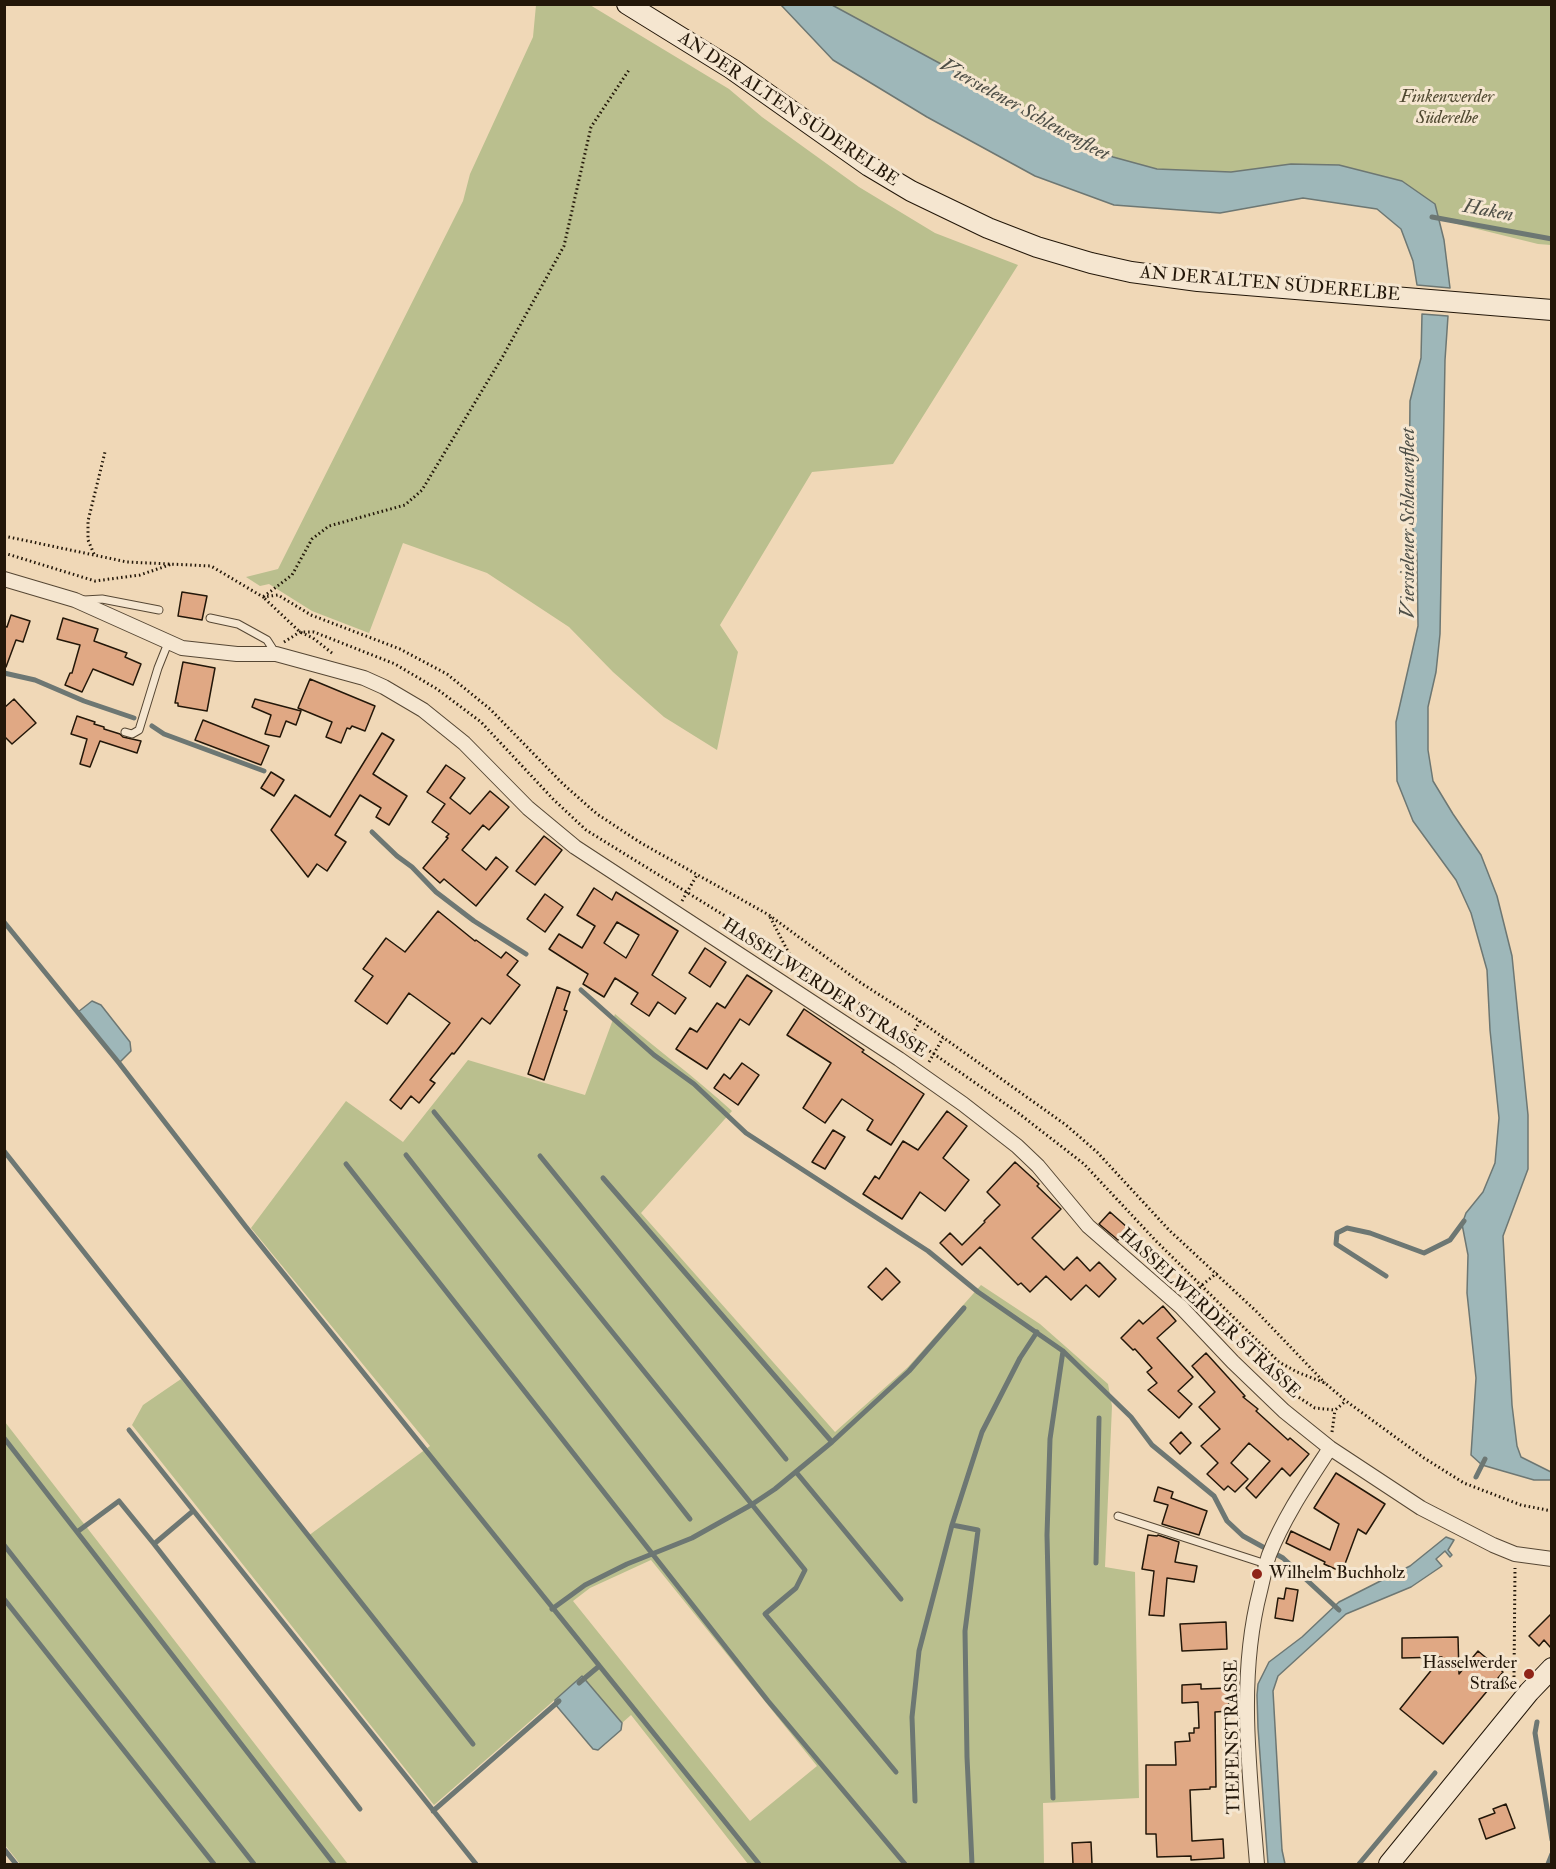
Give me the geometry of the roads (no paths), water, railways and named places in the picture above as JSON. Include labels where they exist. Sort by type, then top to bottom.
[{"type":"main road","name":"AN DER ALTEN SÜDERELBE","points":[[627,4],[732,69],[869,166],[911,191],[988,228],[1037,247],[1091,263],[1198,281],[1551,310]]},
{"type":"main road","points":[[1389,1864],[1551,1668]]},
{"type":"street","name":"HASSELWERDER STRASSE","points":[[4,579],[75,600],[182,648],[237,654],[276,654],[364,678],[423,710],[464,742],[528,808],[575,847],[889,1052],[963,1104],[1017,1146],[1038,1166],[1088,1226],[1181,1307],[1284,1411],[1421,1508],[1515,1554],[1551,1559]]},
{"type":"street","name":"TIEFENSTRASSE","points":[[1257,1864],[1248,1748],[1247,1672],[1254,1612],[1267,1561],[1275,1541],[1331,1444]]},
{"type":"lane","points":[[75,600],[102,599],[159,610]]},
{"type":"lane","points":[[210,618],[237,624],[267,640],[276,654]]},
{"type":"lane","points":[[125,732],[132,734],[139,730],[168,643]]},
{"type":"lane","points":[[1118,1516],[1267,1561]]},
{"type":"water","points":[[781,5],[832,5],[1113,157],[1157,169],[1231,172],[1291,164],[1339,165],[1402,181],[1435,204],[1444,240],[1450,288],[1417,285],[1413,261],[1401,229],[1377,209],[1303,198],[1220,213],[1114,205],[1035,176],[927,117],[833,60]]},
{"type":"water","points":[[1422,314],[1448,316],[1445,360],[1440,634],[1436,672],[1428,707],[1428,750],[1433,781],[1481,855],[1497,896],[1512,956],[1528,1115],[1528,1169],[1503,1236],[1512,1405],[1517,1446],[1521,1457],[1551,1472],[1551,1480],[1534,1480],[1482,1465],[1471,1455],[1476,1378],[1467,1293],[1468,1255],[1462,1224],[1466,1213],[1483,1192],[1495,1163],[1499,1118],[1490,1030],[1487,970],[1471,913],[1456,880],[1413,821],[1397,781],[1396,722],[1418,626],[1417,554],[1409,503],[1410,401],[1421,358]]},
{"type":"water","points":[[92,1001],[101,1005],[130,1042],[131,1051],[119,1063],[78,1012]]},
{"type":"water","points":[[1446,1537],[1454,1540],[1448,1550],[1452,1555],[1450,1557],[1445,1551],[1436,1559],[1442,1566],[1411,1587],[1346,1614],[1278,1676],[1273,1691],[1282,1850],[1285,1864],[1268,1864],[1257,1695],[1258,1684],[1269,1662],[1302,1637],[1339,1602],[1410,1566]]},
{"type":"water","points":[[582,1676],[622,1723],[621,1730],[598,1750],[593,1749],[555,1704],[555,1700]]},
{"type":"waterway","name":"Haken","points":[[1432,217],[1552,239]]},
{"type":"waterway","points":[[4,673],[35,680],[84,701],[134,718]]},
{"type":"waterway","points":[[152,726],[164,734],[264,771]]},
{"type":"waterway","points":[[372,832],[412,867],[436,892],[474,921],[526,954]]},
{"type":"waterway","points":[[4,922],[119,1063],[246,1227],[759,1864]]},
{"type":"waterway","points":[[581,990],[654,1055],[694,1084],[746,1133],[928,1251],[978,1292],[1063,1351],[1131,1417],[1152,1445],[1214,1496],[1227,1521],[1243,1536],[1283,1558],[1339,1610]]},
{"type":"waterway","points":[[434,1112],[805,1570],[796,1588],[765,1614],[896,1772]]},
{"type":"waterway","points":[[4,1151],[473,1744]]},
{"type":"waterway","points":[[406,1155],[690,1519]]},
{"type":"waterway","points":[[540,1156],[786,1459]]},
{"type":"waterway","points":[[346,1164],[768,1701],[905,1864]]},
{"type":"waterway","points":[[603,1178],[832,1442]]},
{"type":"waterway","points":[[1386,1276],[1336,1244],[1337,1233],[1347,1228],[1370,1233],[1424,1253],[1450,1240],[1464,1221]]},
{"type":"waterway","points":[[552,1609],[585,1585],[627,1564],[692,1538],[775,1489],[832,1442],[909,1371],[964,1308]]},
{"type":"waterway","points":[[915,1801],[912,1717],[919,1651],[952,1525],[982,1432],[1020,1358],[1037,1332]]},
{"type":"waterway","points":[[1053,1798],[1047,1535],[1050,1439],[1063,1351]]},
{"type":"waterway","points":[[1096,1563],[1099,1418]]},
{"type":"waterway","points":[[129,1430],[476,1864]]},
{"type":"waterway","points":[[4,1438],[77,1532],[119,1501],[154,1544],[193,1511]]},
{"type":"waterway","name":"Viersielener Schleusenfleet","points":[[1476,1477],[1485,1459]]},
{"type":"waterway","points":[[796,1472],[901,1599]]},
{"type":"waterway","points":[[952,1525],[978,1530],[965,1631],[972,1864]]},
{"type":"waterway","points":[[77,1532],[334,1864]]},
{"type":"waterway","points":[[154,1544],[360,1809]]},
{"type":"waterway","points":[[4,1545],[254,1864]]},
{"type":"waterway","points":[[4,1599],[214,1864]]},
{"type":"waterway","points":[[579,1683],[598,1667]]},
{"type":"waterway","points":[[433,1811],[559,1701]]},
{"type":"waterway","points":[[1537,1722],[1535,1733],[1552,1840]]},
{"type":"waterway","points":[[1359,1864],[1435,1773]]},
{"type":"waterway","points":[[4,1849],[16,1864]]},
{"type":"waterway","points":[[1548,1864],[1552,1854]]},
{"type":"place","name":"Wilhelm Buchholz","points":[[1257,1574]]},
{"type":"place","name":"Hasselwerder Straße","points":[[1529,1674]]},
{"type":"park label","name":"Finkenwerder Süderelbe","points":[[1447,108]]}]
